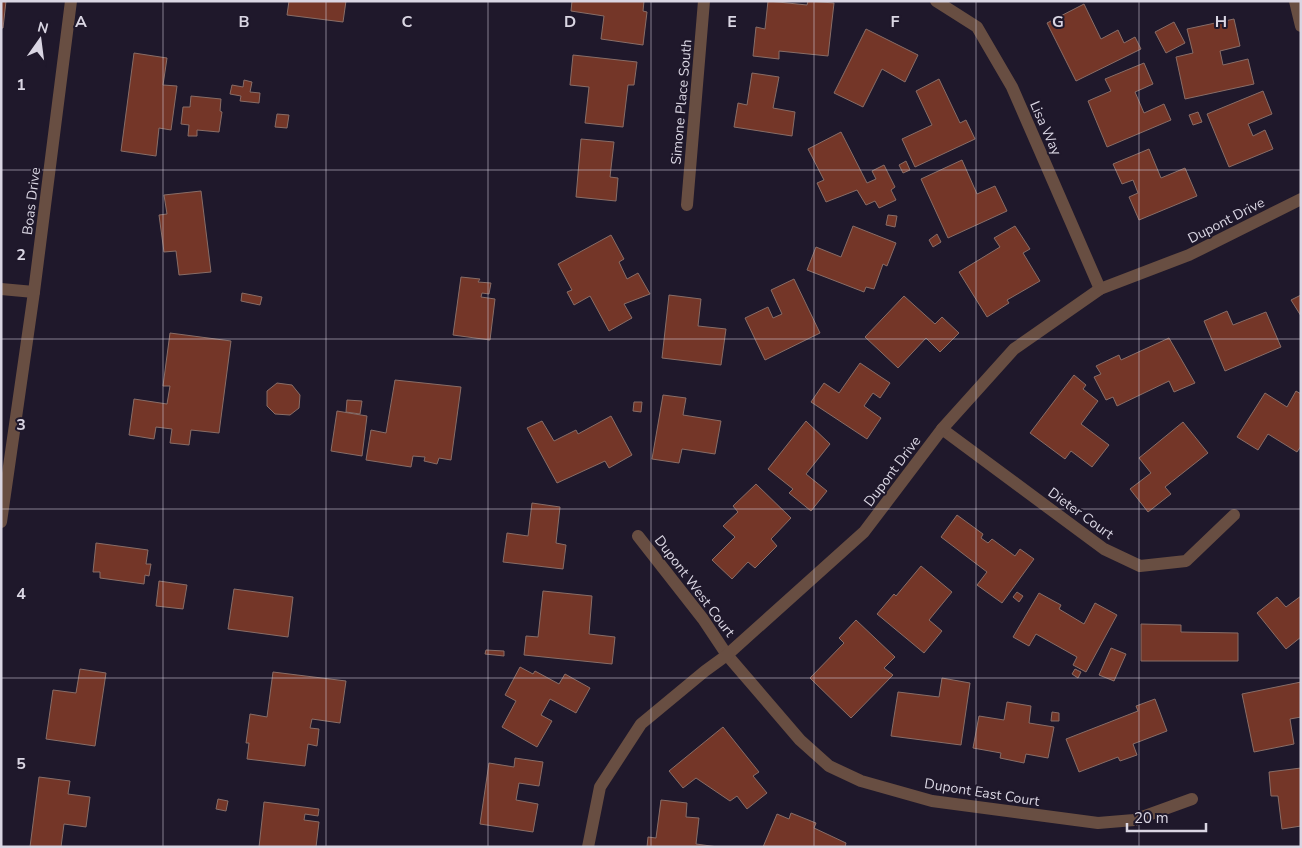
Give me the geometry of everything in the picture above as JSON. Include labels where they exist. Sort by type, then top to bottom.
[{"type":"street","name":"Boas Drive","points":[[1,522],[34,292],[71,1]]},
{"type":"street","name":"Simone Place South","points":[[687,205],[704,1]]},
{"type":"street","name":"Lisa Way","points":[[936,1],[977,27],[1012,87],[1100,289]]},
{"type":"street","points":[[1295,1],[1301,26]]},
{"type":"street","name":"Dupont Drive","points":[[588,847],[600,786],[641,724],[727,655],[864,532],[942,429],[1014,349],[1100,289],[1189,255],[1301,199]]},
{"type":"street","points":[[1,289],[34,292]]},
{"type":"street","name":"Dieter Court","points":[[942,429],[1104,549],[1140,566],[1186,561],[1234,515]]},
{"type":"street","name":"Dupont West Court","points":[[638,536],[703,619],[727,655]]},
{"type":"street","name":"Dupont East Court","points":[[727,655],[800,740],[829,766],[861,781],[932,802],[1098,823],[1134,820],[1192,799]]},
{"type":"building","points":[[1,1],[6,1],[3,28],[1,28]]},
{"type":"building","points":[[289,1],[346,1],[343,22],[287,15]]},
{"type":"building","points":[[572,1],[644,1],[643,11],[647,12],[643,45],[601,39],[604,16],[571,11]]},
{"type":"building","points":[[768,1],[807,5],[808,1],[834,3],[828,56],[779,51],[779,59],[753,56],[756,27],[765,29]]},
{"type":"building","points":[[1084,4],[1101,39],[1118,30],[1124,43],[1135,37],[1141,49],[1076,81],[1047,23]]},
{"type":"building","points":[[1234,19],[1240,46],[1220,51],[1223,65],[1248,59],[1254,84],[1185,99],[1176,57],[1193,53],[1187,29]]},
{"type":"building","points":[[1174,22],[1185,43],[1166,53],[1155,32]]},
{"type":"building","points":[[866,29],[918,55],[905,82],[882,69],[863,107],[834,93]]},
{"type":"building","points":[[134,53],[167,58],[163,85],[177,86],[171,130],[159,128],[156,156],[121,151]]},
{"type":"building","points":[[573,55],[637,62],[634,85],[628,85],[623,127],[585,123],[589,87],[570,85]]},
{"type":"building","points":[[1144,63],[1153,84],[1135,92],[1144,113],[1164,104],[1171,120],[1107,147],[1088,101],[1111,91],[1105,79]]},
{"type":"building","points":[[752,73],[779,77],[773,108],[795,112],[792,136],[734,127],[738,103],[747,105]]},
{"type":"building","points":[[939,79],[960,123],[966,120],[975,139],[915,167],[902,139],[932,125],[916,91]]},
{"type":"building","points":[[244,80],[252,82],[250,92],[260,93],[259,103],[240,101],[241,96],[230,94],[232,85],[243,87]]},
{"type":"building","points":[[1263,91],[1272,114],[1248,124],[1253,136],[1265,130],[1273,149],[1229,167],[1207,114]]},
{"type":"building","points":[[191,96],[221,99],[220,111],[222,112],[219,132],[197,130],[197,136],[188,136],[189,125],[181,124],[183,107],[190,107]]},
{"type":"building","points":[[1198,112],[1202,122],[1193,125],[1189,115]]},
{"type":"building","points":[[277,114],[289,115],[287,128],[275,127]]},
{"type":"building","points":[[841,132],[867,183],[876,179],[872,171],[884,165],[895,187],[891,190],[896,200],[879,208],[875,201],[866,205],[857,190],[826,202],[817,183],[824,180],[808,149]]},
{"type":"building","points":[[581,139],[614,142],[610,177],[618,178],[616,201],[576,197]]},
{"type":"building","points":[[1149,149],[1161,178],[1185,168],[1197,196],[1139,220],[1129,197],[1138,193],[1133,180],[1122,184],[1113,164]]},
{"type":"building","points":[[962,160],[977,194],[995,186],[1007,211],[948,238],[921,179]]},
{"type":"building","points":[[906,161],[910,170],[903,173],[899,165]]},
{"type":"building","points":[[201,191],[211,272],[179,275],[176,251],[164,252],[159,215],[167,214],[164,195]]},
{"type":"building","points":[[888,215],[897,216],[895,227],[886,225]]},
{"type":"building","points":[[853,226],[896,243],[887,266],[883,264],[874,289],[866,287],[864,292],[807,270],[816,247],[841,257]]},
{"type":"building","points":[[1015,226],[1030,249],[1023,253],[1040,281],[1007,300],[1009,303],[987,317],[959,272],[1000,247],[994,238]]},
{"type":"building","points":[[937,234],[941,242],[933,247],[929,240]]},
{"type":"building","points":[[611,235],[624,259],[619,262],[627,279],[638,273],[650,294],[624,304],[632,318],[609,331],[590,296],[574,305],[567,292],[572,290],[558,264]]},
{"type":"building","points":[[461,277],[480,279],[478,282],[491,283],[489,294],[482,293],[481,297],[495,299],[490,340],[453,335]]},
{"type":"building","points":[[794,279],[820,333],[765,360],[745,318],[768,307],[773,318],[782,314],[771,290]]},
{"type":"building","points":[[242,293],[262,297],[260,305],[241,301]]},
{"type":"building","points":[[669,295],[701,299],[698,326],[726,329],[721,365],[662,358]]},
{"type":"building","points":[[1301,295],[1301,316],[1291,300]]},
{"type":"building","points":[[904,296],[935,324],[942,317],[959,333],[940,352],[926,338],[898,368],[865,337]]},
{"type":"building","points":[[1227,311],[1233,325],[1266,312],[1281,347],[1225,371],[1204,321]]},
{"type":"building","points":[[170,333],[231,341],[219,433],[191,430],[189,445],[170,443],[172,429],[156,427],[154,439],[129,435],[134,399],[167,404],[170,386],[163,386]]},
{"type":"building","points":[[1169,338],[1195,383],[1174,392],[1169,381],[1117,406],[1113,397],[1106,400],[1094,377],[1101,374],[1096,366],[1119,355],[1121,360]]},
{"type":"building","points":[[860,363],[890,383],[880,398],[873,393],[864,406],[881,418],[867,439],[811,402],[824,383],[839,393]]},
{"type":"building","points":[[1074,375],[1086,385],[1083,389],[1098,401],[1081,424],[1109,445],[1092,467],[1071,451],[1065,459],[1030,433]]},
{"type":"building","points":[[395,380],[461,387],[451,460],[439,458],[437,464],[424,461],[425,457],[413,456],[411,467],[366,460],[371,430],[386,433]]},
{"type":"building","points":[[277,383],[292,385],[300,395],[299,408],[290,415],[275,414],[267,406],[267,391]]},
{"type":"building","points":[[1296,391],[1301,394],[1301,446],[1297,452],[1268,434],[1258,450],[1237,437],[1265,393],[1287,407]]},
{"type":"building","points":[[663,395],[686,398],[683,415],[721,421],[715,454],[682,449],[679,463],[652,459]]},
{"type":"building","points":[[347,400],[362,401],[360,414],[346,412]]},
{"type":"building","points":[[634,402],[642,402],[641,412],[633,411]]},
{"type":"building","points":[[337,411],[367,416],[362,456],[331,451]]},
{"type":"building","points":[[611,416],[632,455],[609,468],[605,461],[557,483],[527,428],[542,421],[554,441],[576,430],[578,434]]},
{"type":"building","points":[[806,421],[830,444],[806,474],[827,491],[811,511],[789,493],[793,489],[768,469]]},
{"type":"building","points":[[1183,422],[1208,453],[1165,487],[1171,494],[1148,512],[1130,489],[1151,473],[1139,458]]},
{"type":"building","points":[[756,484],[791,518],[771,539],[777,546],[755,568],[748,562],[732,579],[712,560],[735,537],[723,526],[738,512],[733,506]]},
{"type":"building","points":[[532,503],[560,507],[556,543],[566,545],[563,569],[503,562],[507,533],[528,536]]},
{"type":"building","points":[[957,515],[983,534],[981,538],[988,543],[992,539],[1015,556],[1020,549],[1034,559],[1002,603],[977,585],[987,572],[941,537]]},
{"type":"building","points":[[96,543],[148,550],[146,564],[151,564],[149,576],[145,575],[144,584],[100,578],[100,572],[93,572]]},
{"type":"building","points":[[921,566],[952,592],[929,620],[942,631],[924,653],[877,614],[894,594],[896,596]]},
{"type":"building","points":[[159,581],[187,585],[183,609],[156,606]]},
{"type":"building","points":[[234,589],[293,597],[288,637],[228,629]]},
{"type":"building","points":[[543,591],[592,596],[589,634],[615,637],[612,664],[524,655],[526,636],[538,637]]},
{"type":"building","points":[[1017,592],[1023,596],[1019,602],[1013,597]]},
{"type":"building","points":[[1039,593],[1061,605],[1059,609],[1084,624],[1095,603],[1117,615],[1086,672],[1073,665],[1077,657],[1036,634],[1029,646],[1013,637]]},
{"type":"building","points":[[1301,596],[1301,637],[1286,649],[1257,613],[1277,597],[1286,607]]},
{"type":"building","points":[[856,620],[895,657],[884,668],[893,675],[851,718],[810,678],[844,643],[839,638]]},
{"type":"building","points":[[1141,624],[1181,625],[1181,632],[1238,633],[1238,661],[1141,661]]},
{"type":"building","points":[[1111,648],[1126,654],[1114,681],[1099,675]]},
{"type":"building","points":[[486,650],[504,651],[504,656],[485,654]]},
{"type":"building","points":[[520,667],[533,674],[535,671],[559,684],[565,674],[590,688],[576,713],[550,699],[541,715],[552,721],[537,747],[502,727],[516,701],[505,695]]},
{"type":"building","points":[[80,669],[106,673],[95,746],[46,739],[53,690],[76,693]]},
{"type":"building","points":[[1075,669],[1081,672],[1078,678],[1072,674]]},
{"type":"building","points":[[273,672],[346,681],[340,723],[312,719],[310,728],[319,729],[317,746],[308,744],[305,766],[247,759],[249,743],[246,743],[250,714],[267,717]]},
{"type":"building","points":[[942,678],[970,683],[961,745],[891,736],[898,692],[939,697]]},
{"type":"building","points":[[1301,682],[1301,717],[1290,719],[1294,744],[1254,752],[1242,694]]},
{"type":"building","points":[[1155,699],[1167,731],[1133,744],[1137,755],[1120,761],[1118,757],[1079,772],[1066,739],[1138,711],[1136,706]]},
{"type":"building","points":[[1007,702],[1031,706],[1029,723],[1054,727],[1048,758],[1026,754],[1024,763],[1000,758],[1001,753],[973,748],[979,716],[1004,720]]},
{"type":"building","points":[[1052,712],[1059,713],[1059,721],[1051,721]]},
{"type":"building","points":[[723,727],[759,772],[753,776],[767,793],[747,809],[737,796],[730,801],[696,778],[683,788],[669,771]]},
{"type":"building","points":[[515,758],[543,762],[539,786],[519,783],[516,800],[538,804],[533,832],[480,824],[489,763],[514,767]]},
{"type":"building","points":[[1301,768],[1301,826],[1282,829],[1278,796],[1271,796],[1269,772]]},
{"type":"building","points":[[39,777],[70,781],[68,794],[90,797],[86,827],[64,824],[61,847],[30,847]]},
{"type":"building","points":[[218,799],[228,801],[226,811],[216,809]]},
{"type":"building","points":[[661,800],[687,803],[686,817],[699,818],[696,844],[718,847],[647,847],[648,837],[656,838]]},
{"type":"building","points":[[264,802],[319,809],[318,816],[305,814],[304,820],[319,822],[316,847],[259,847]]},
{"type":"building","points":[[791,813],[816,823],[814,828],[846,843],[845,847],[763,847],[777,814],[789,819]]}]
